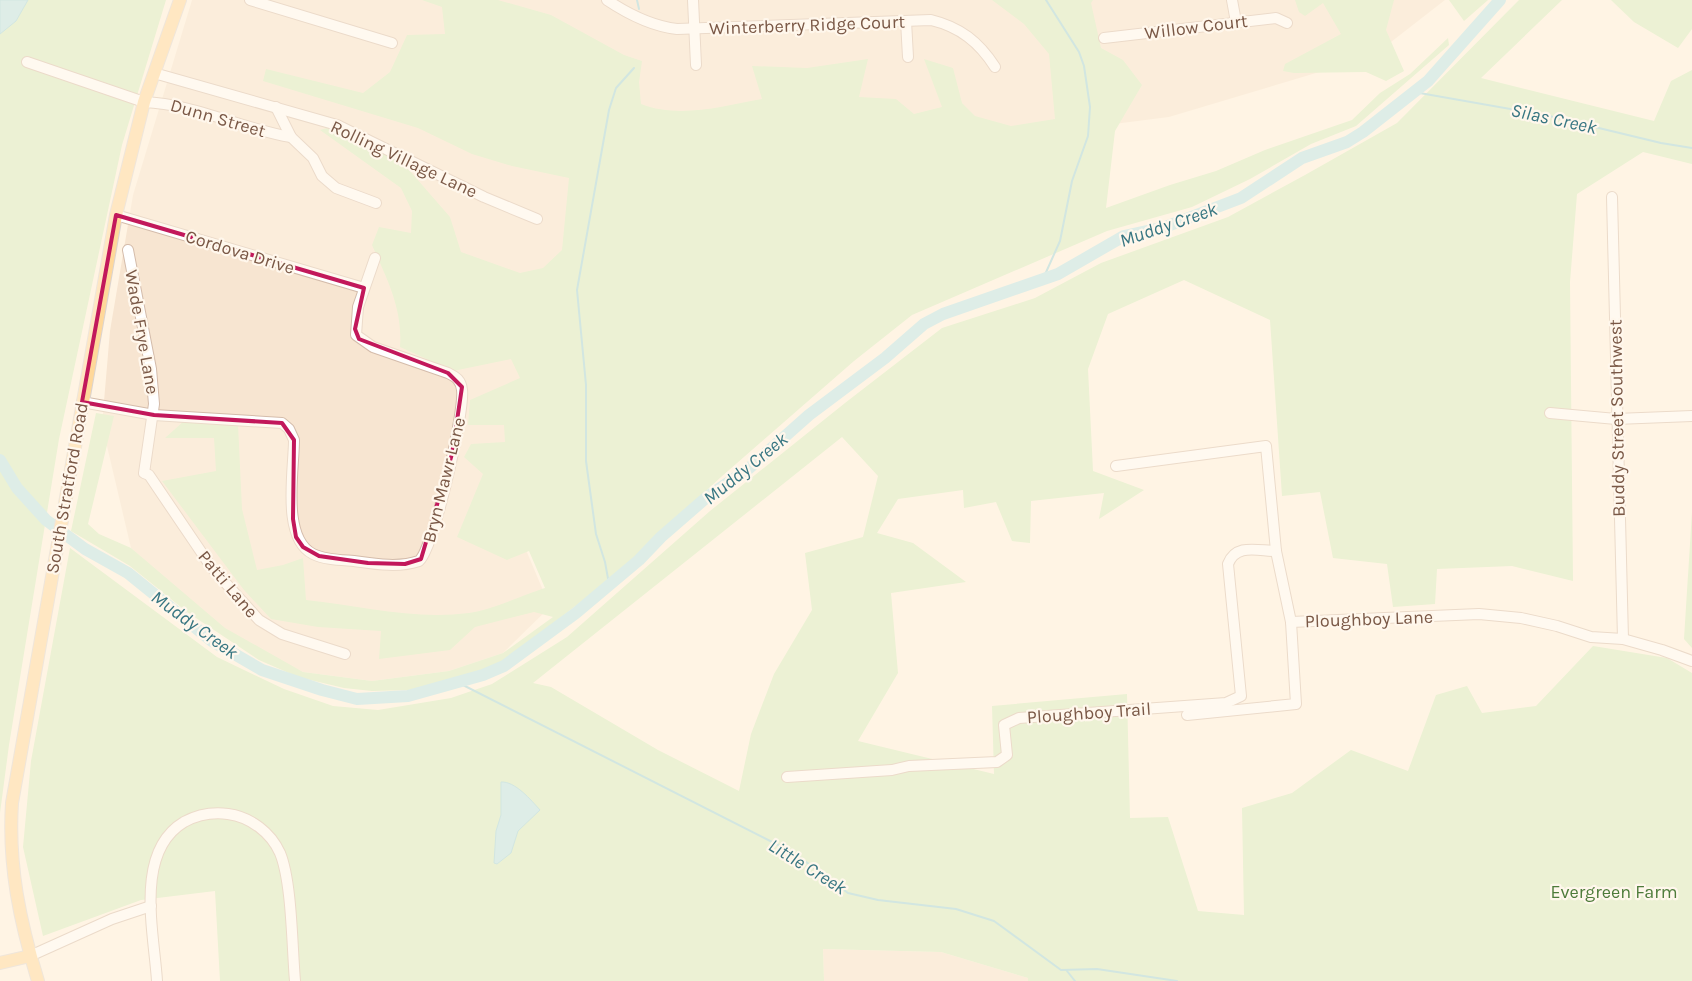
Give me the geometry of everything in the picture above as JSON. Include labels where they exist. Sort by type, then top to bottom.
[{"type":"main road","name":"South Stratford Road","points":[[38,981],[30,956],[13,880],[10,829],[20,748],[116,215],[144,102],[180,0]]},
{"type":"main road","points":[[0,963],[30,956]]},
{"type":"street","points":[[250,0],[392,43]]},
{"type":"street","name":"Winterberry Ridge Court","points":[[607,0],[629,14],[652,24],[665,28],[695,30],[931,20],[953,27],[973,40],[995,67]]},
{"type":"street","points":[[693,0],[696,65]]},
{"type":"street","points":[[1232,0],[1236,22]]},
{"type":"street","name":"Willow Court","points":[[1104,38],[1276,18],[1287,23]]},
{"type":"street","points":[[906,21],[908,57]]},
{"type":"street","name":"Dunn Street","points":[[27,62],[144,102],[162,102],[264,132],[291,137]]},
{"type":"street","name":"Rolling Village Lane","points":[[154,72],[337,125],[484,197],[536,219]]},
{"type":"street","points":[[276,107],[291,137],[313,158],[322,176],[336,188],[376,202]]},
{"type":"street","name":"Buddy Street Southwest","points":[[1612,197],[1616,419],[1623,639]]},
{"type":"street","name":"Cordova Drive","points":[[116,215],[364,288]]},
{"type":"street","name":"Wade Frye Lane","points":[[128,250],[151,368],[154,415],[144,472]]},
{"type":"street","name":"Bryn Mawr Lane","points":[[82,402],[154,415],[246,419],[285,424],[293,434],[294,440],[294,528],[296,537],[303,547],[314,554],[328,558],[389,564],[419,561],[428,548],[441,501],[460,415],[462,387],[459,380],[448,373],[387,352],[359,339],[354,329],[364,288],[375,258]]},
{"type":"street","points":[[1550,413],[1616,419],[1692,416]]},
{"type":"street","name":"Ploughboy Lane","points":[[1116,466],[1266,446],[1276,551],[1291,622],[1479,614],[1521,618],[1557,626],[1591,637],[1623,639],[1692,661]]},
{"type":"street","name":"Patti Lane","points":[[144,472],[149,475],[212,568],[259,620],[282,634],[345,654]]},
{"type":"street","name":"Ploughboy Trail","points":[[786,777],[892,770],[909,766],[996,762],[1007,755],[1004,725],[1019,718],[1186,707],[1232,702],[1241,696],[1228,564],[1231,556],[1240,550],[1276,551]]},
{"type":"street","points":[[1187,715],[1296,704],[1291,622]]},
{"type":"street","points":[[157,981],[151,906],[156,857],[169,833],[187,821],[207,814],[228,814],[246,819],[268,835],[280,853],[284,865],[295,981]]},
{"type":"street","points":[[30,956],[112,919],[151,906]]},
{"type":"highlighted area","points":[[116,215],[364,288],[355,329],[359,339],[448,373],[462,387],[452,454],[421,559],[405,564],[368,563],[319,556],[303,547],[296,537],[293,519],[294,440],[282,423],[154,415],[82,402]]},
{"type":"shaded area","points":[[192,0],[1445,0],[1373,56],[1169,117],[996,139],[516,526],[550,607],[503,653],[449,671],[372,681],[303,672],[224,633],[131,548],[102,425],[110,331],[133,195]]},
{"type":"shaded area","points":[[823,949],[941,952],[1028,978],[1028,981],[824,981]]},
{"type":"green space","points":[[0,0],[166,0],[122,145],[59,439],[9,745],[0,813]]},
{"type":"green space","points":[[422,0],[498,0],[551,15],[624,55],[642,61],[639,82],[641,104],[670,111],[717,108],[762,99],[752,66],[807,68],[868,59],[859,97],[896,99],[914,114],[942,107],[924,59],[953,68],[962,103],[975,116],[1011,126],[1055,119],[1049,54],[1024,24],[992,0],[1093,0],[1091,3],[1101,48],[1123,60],[1142,85],[1115,131],[1106,208],[1216,171],[1265,150],[1352,120],[1380,93],[1410,74],[1448,38],[1449,45],[1356,126],[1311,144],[1250,179],[1192,207],[1107,231],[912,315],[854,361],[721,477],[614,576],[497,667],[409,690],[372,691],[344,688],[298,677],[259,660],[187,612],[130,566],[71,531],[96,413],[114,416],[88,524],[99,534],[131,548],[225,628],[303,672],[372,681],[449,671],[503,653],[553,617],[534,612],[475,627],[450,650],[379,659],[381,631],[318,627],[271,619],[244,590],[162,481],[216,471],[214,438],[165,438],[184,421],[238,424],[242,509],[257,570],[283,565],[303,558],[306,600],[408,614],[448,615],[487,609],[545,588],[529,551],[507,560],[457,537],[483,474],[464,457],[471,444],[505,442],[504,425],[468,425],[470,400],[520,378],[511,359],[453,371],[400,347],[399,320],[393,294],[372,245],[379,227],[411,233],[412,211],[401,188],[320,130],[327,128],[360,139],[403,163],[450,217],[461,252],[520,273],[543,268],[562,250],[569,178],[512,166],[472,154],[418,128],[263,81],[266,69],[363,93],[390,72],[407,35],[445,34],[442,7]]},
{"type":"green space","points":[[1295,0],[1394,0],[1386,30],[1404,71],[1386,81],[1366,72],[1294,73],[1283,71],[1285,64],[1341,34],[1323,3],[1305,16],[1299,12]]},
{"type":"green space","points":[[1449,0],[1488,0],[1464,21]]},
{"type":"green space","name":"Evergreen Farm","points":[[1519,0],[1562,0],[1481,78],[1654,121],[1671,81],[1692,70],[1692,164],[1643,152],[1577,194],[1570,282],[1573,581],[1512,566],[1437,569],[1435,604],[1393,607],[1387,564],[1333,558],[1320,492],[1282,496],[1270,320],[1184,280],[1108,314],[1088,369],[1093,471],[1144,490],[1099,519],[1104,493],[1031,501],[1030,543],[1012,541],[996,502],[964,508],[963,490],[898,499],[877,533],[913,543],[966,582],[891,593],[898,673],[858,741],[994,774],[992,706],[1127,694],[1130,818],[1168,817],[1198,911],[1244,915],[1242,808],[1292,793],[1351,750],[1408,771],[1436,695],[1467,686],[1482,713],[1536,706],[1593,646],[1667,658],[1692,673],[1692,981],[1028,981],[1028,978],[941,952],[823,949],[824,981],[220,981],[215,891],[141,900],[43,936],[23,847],[31,761],[70,548],[217,657],[284,689],[333,706],[378,710],[451,698],[492,684],[567,637],[710,511],[942,328],[1035,298],[1101,263],[1228,217],[1397,123]],"holes":[[[842,437],[878,476],[863,537],[805,553],[812,610],[774,674],[751,734],[739,791],[658,750],[551,687],[533,683]]]},
{"type":"green space","points":[[1611,0],[1692,0],[1692,29],[1678,48],[1634,22]]},
{"type":"green space","points":[[1692,512],[1692,648],[1684,639]]},
{"type":"water","points":[[0,0],[28,0],[16,21],[0,34]]},
{"type":"water","points":[[501,782],[517,788],[540,810],[518,831],[511,853],[497,864],[494,863],[496,831],[501,815]]},
{"type":"waterway","points":[[637,0],[639,9]]},
{"type":"waterway","points":[[1043,279],[1060,241],[1072,181],[1088,136],[1090,107],[1084,66],[1079,52],[1046,0]]},
{"type":"waterway","name":"Muddy Creek","points":[[0,460],[17,488],[46,520],[85,549],[128,573],[212,641],[262,670],[322,690],[357,699],[408,696],[483,675],[504,666],[576,613],[639,560],[661,537],[707,497],[747,470],[809,415],[885,358],[924,324],[943,314],[1058,274],[1124,236],[1165,227],[1241,198],[1302,158],[1347,142],[1363,132],[1428,81],[1500,0]]},
{"type":"waterway","points":[[609,584],[605,562],[596,534],[586,461],[586,385],[577,290],[609,110],[616,88],[634,68]]},
{"type":"waterway","name":"Silas Creek","points":[[1414,92],[1545,115],[1661,143],[1692,148]]},
{"type":"waterway","name":"Little Creek","points":[[457,682],[794,853],[848,893],[878,900],[956,909],[994,921],[1061,970],[1097,969],[1177,981]]},
{"type":"waterway","points":[[1067,971],[1075,981]]}]
